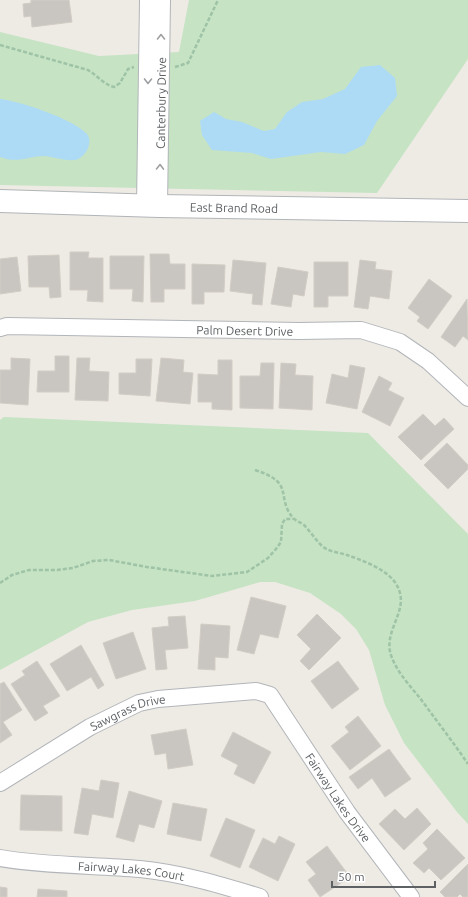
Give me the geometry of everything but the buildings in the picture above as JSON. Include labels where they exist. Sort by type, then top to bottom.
[{"type":"main road","name":"East Brand Road","points":[[0,201],[152,206],[468,211]]},
{"type":"street","name":"Canterbury Drive","points":[[148,0],[155,68]]},
{"type":"street","name":"Canterbury Drive","points":[[152,206],[155,68],[162,0]]},
{"type":"street","name":"Palm Desert Drive","points":[[0,328],[7,326],[299,332],[361,330],[400,342],[428,361],[468,398]]},
{"type":"street","name":"Sawgrass Drive","points":[[0,783],[90,727],[139,703],[158,699],[256,691],[270,695]]},
{"type":"street","name":"Fairway Lakes Drive","points":[[270,695],[347,812],[410,897]]},
{"type":"street","name":"Fairway Lakes Court","points":[[0,858],[25,862],[142,869],[189,878],[260,897]]},
{"type":"path","points":[[0,45],[88,70],[96,75],[103,83],[114,87],[120,83],[128,69],[136,66],[155,68],[176,67],[188,62],[218,0]]},
{"type":"path","points":[[255,470],[276,480],[282,486],[288,509],[294,519],[304,525],[322,546],[376,568],[387,574],[394,582],[400,593],[401,604],[399,615],[392,626],[389,636],[389,646],[392,658],[405,679],[468,764]]},
{"type":"path","points":[[0,583],[12,575],[29,570],[57,570],[73,568],[93,561],[109,560],[212,576],[247,572],[268,558],[276,550],[281,542],[282,524],[285,519],[294,519]]},
{"type":"green space","points":[[189,0],[468,0],[468,59],[377,193],[0,185],[0,32],[99,56],[179,52]]},
{"type":"green space","points":[[4,417],[368,433],[468,534],[468,824],[404,743],[385,705],[369,650],[356,629],[341,614],[310,593],[275,582],[260,582],[195,601],[132,610],[88,622],[0,670],[0,420]]},
{"type":"water","points":[[380,65],[395,78],[397,96],[377,121],[364,145],[345,154],[321,152],[271,159],[252,153],[212,150],[202,135],[200,121],[214,112],[226,119],[242,122],[264,131],[275,129],[287,112],[302,102],[323,99],[345,89],[361,67]]},
{"type":"water","points":[[0,99],[33,107],[59,117],[80,128],[87,134],[89,139],[89,146],[86,152],[75,160],[45,156],[18,160],[0,157]]}]
